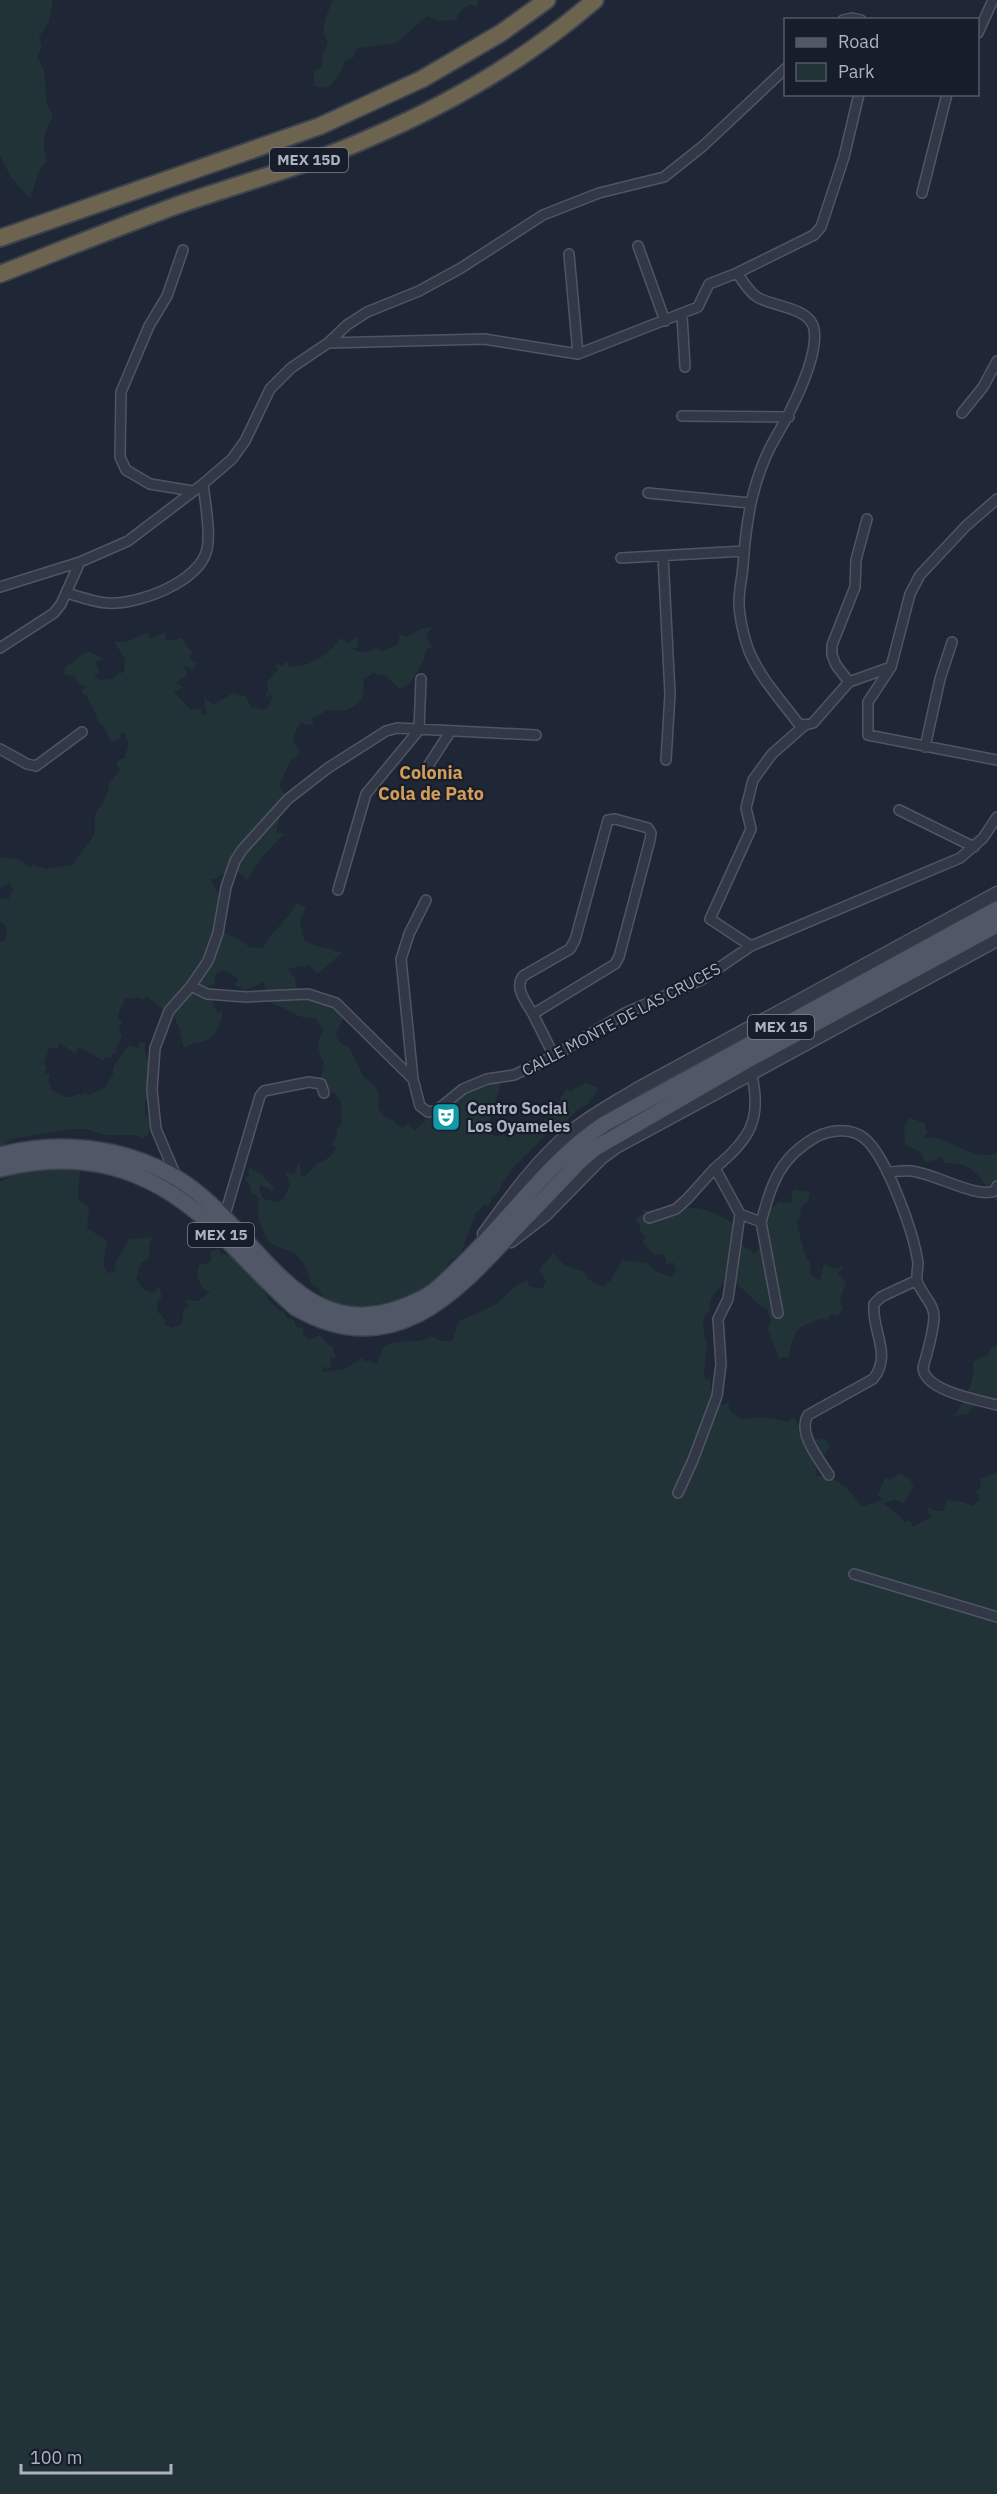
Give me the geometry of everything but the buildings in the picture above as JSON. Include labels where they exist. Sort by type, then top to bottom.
[{"type":"highway","name":"MEX 15D","points":[[0,238],[320,126],[422,79],[501,33],[547,0]]},
{"type":"highway","name":"MEX 15D","points":[[0,274],[178,206],[365,140],[425,113],[512,63],[557,33],[595,0]]},
{"type":"main road","name":"MEX 15","points":[[0,1155],[47,1146],[104,1150],[127,1156],[177,1178],[224,1218],[303,1298],[318,1306],[349,1314],[397,1310],[424,1298],[466,1260],[568,1150],[604,1124],[997,909]]},
{"type":"main road","name":"MEX 15","points":[[0,1169],[38,1161],[72,1160],[120,1170],[166,1189],[208,1221],[296,1308],[324,1322],[352,1329],[388,1326],[424,1313],[439,1303],[491,1256],[594,1149],[748,1060],[997,925]]},
{"type":"street","points":[[979,31],[993,0]]},
{"type":"street","points":[[0,587],[80,562],[128,541],[232,459],[245,441],[270,389],[291,368],[328,343],[347,325],[367,312],[430,285],[543,215],[599,194],[664,177],[703,146],[784,70]]},
{"type":"street","points":[[328,343],[484,339],[578,354],[682,315],[698,307],[709,284],[814,235],[821,227],[844,157],[859,96]]},
{"type":"street","points":[[922,193],[946,96]]},
{"type":"street","points":[[638,246],[665,321]]},
{"type":"street","points":[[183,250],[167,296],[149,326],[121,392],[120,457],[126,470],[150,484],[193,491]]},
{"type":"street","points":[[569,254],[578,354]]},
{"type":"street","points":[[736,273],[755,296],[804,314],[814,327],[814,344],[802,387],[789,417],[777,435],[762,466],[750,503],[739,604],[749,651],[766,680],[798,723],[805,725]]},
{"type":"street","points":[[682,315],[685,367]]},
{"type":"street","points":[[962,413],[983,387],[997,361]]},
{"type":"street","points":[[682,416],[789,417]]},
{"type":"street","points":[[67,593],[94,601],[123,603],[157,594],[200,565],[208,544],[203,484]]},
{"type":"street","points":[[648,493],[750,503]]},
{"type":"street","points":[[997,499],[966,526],[920,574],[910,594],[891,667],[868,702],[868,735],[997,760]]},
{"type":"street","points":[[849,682],[836,665],[832,656],[832,645],[855,587],[856,560],[867,519]]},
{"type":"street","points":[[621,558],[744,551]]},
{"type":"street","points":[[663,556],[670,694],[666,760]]},
{"type":"street","points":[[0,648],[54,613],[67,593],[80,562]]},
{"type":"street","points":[[925,747],[940,679],[952,642]]},
{"type":"street","points":[[751,946],[710,919],[751,829],[746,808],[753,780],[772,754],[805,725],[813,723],[849,682],[891,667]]},
{"type":"street","points":[[338,890],[366,794],[419,730],[421,679]]},
{"type":"street","points":[[177,1178],[156,1129],[152,1090],[155,1048],[169,1011],[191,986],[208,961],[218,933],[226,887],[235,861],[249,841],[288,799],[328,768],[386,731],[397,728],[536,735]]},
{"type":"street","points":[[0,748],[27,764],[36,766],[82,732]]},
{"type":"street","points":[[428,766],[450,732]]},
{"type":"street","points":[[899,810],[974,847]]},
{"type":"street","name":"CALLE MONTE DE LAS CRUCES","points":[[413,1079],[420,1106],[428,1112],[436,1111],[463,1089],[487,1079],[514,1075],[554,1056],[625,1013],[701,980],[751,946],[946,865],[974,847],[997,817]]},
{"type":"street","points":[[533,1014],[615,964],[619,957],[650,840],[651,833],[648,828],[615,819],[608,820],[575,940],[570,949],[523,976],[519,982],[520,989],[554,1056]]},
{"type":"street","points":[[466,1260],[533,1169],[579,1126],[647,1083],[997,893]]},
{"type":"street","points":[[413,1079],[401,959],[409,934],[426,900]]},
{"type":"street","points":[[491,1256],[545,1215],[602,1158],[616,1148],[751,1072],[997,940]]},
{"type":"street","points":[[191,986],[207,994],[246,997],[308,994],[336,1003],[413,1079]]},
{"type":"street","points":[[649,1218],[676,1209],[715,1168],[735,1151],[751,1128],[755,1098],[751,1072]]},
{"type":"street","points":[[224,1218],[257,1107],[264,1091],[313,1081],[321,1084],[324,1093]]},
{"type":"street","points":[[778,1313],[761,1222],[774,1182],[785,1161],[803,1145],[826,1132],[850,1132],[866,1139],[878,1154],[909,1226],[918,1265],[917,1281],[933,1309],[934,1318],[923,1368],[925,1375],[930,1381],[946,1390],[997,1405]]},
{"type":"street","points":[[678,1493],[717,1395],[721,1365],[718,1319],[728,1299],[740,1214],[715,1168]]},
{"type":"street","points":[[887,1172],[911,1171],[984,1193],[995,1191],[997,1186]]},
{"type":"street","points":[[740,1214],[761,1222]]},
{"type":"street","points":[[829,1475],[804,1431],[804,1422],[808,1415],[873,1379],[883,1361],[874,1304],[881,1297],[917,1281]]},
{"type":"street","points":[[854,1574],[997,1617]]},
{"type":"green space","points":[[0,0],[53,0],[49,22],[39,37],[42,46],[37,56],[44,70],[47,104],[53,116],[44,138],[47,161],[39,171],[30,199],[10,176],[0,155]]},
{"type":"green space","points":[[333,0],[479,0],[476,7],[470,4],[460,11],[456,20],[439,21],[428,16],[397,43],[357,48],[354,57],[345,61],[340,73],[328,88],[314,86],[314,71],[321,67],[328,42],[325,38],[324,27]]},
{"type":"green space","points":[[432,627],[426,637],[432,647],[427,649],[416,674],[404,687],[399,689],[387,676],[372,673],[364,678],[363,697],[353,707],[344,711],[327,710],[312,719],[314,724],[306,725],[300,722],[293,739],[300,753],[291,760],[279,785],[285,796],[276,832],[284,834],[263,856],[247,880],[236,870],[219,876],[217,879],[211,879],[220,899],[217,901],[218,925],[223,931],[249,947],[263,948],[296,903],[306,907],[300,923],[304,940],[313,945],[342,953],[317,974],[309,965],[288,969],[295,978],[296,988],[319,1002],[334,1005],[344,1016],[336,1033],[338,1041],[350,1049],[363,1076],[376,1087],[379,1093],[378,1108],[383,1116],[402,1128],[408,1123],[415,1131],[449,1096],[465,1093],[467,1089],[497,1079],[501,1084],[490,1124],[486,1126],[494,1136],[515,1131],[534,1120],[541,1123],[567,1089],[571,1091],[585,1083],[599,1088],[589,1103],[575,1112],[564,1124],[550,1131],[515,1166],[501,1185],[499,1193],[493,1196],[488,1207],[486,1203],[476,1213],[460,1255],[449,1261],[444,1274],[438,1276],[433,1284],[415,1299],[397,1299],[377,1310],[342,1308],[325,1299],[319,1289],[310,1283],[305,1266],[296,1255],[274,1245],[266,1236],[258,1211],[260,1199],[251,1192],[244,1178],[249,1176],[248,1167],[261,1174],[274,1188],[273,1191],[261,1185],[259,1189],[262,1198],[276,1202],[284,1198],[290,1186],[285,1171],[294,1175],[298,1164],[301,1175],[305,1177],[314,1166],[330,1157],[336,1148],[332,1146],[336,1131],[342,1123],[341,1101],[320,1081],[324,1063],[318,1044],[323,1031],[316,1018],[298,1016],[273,1004],[271,997],[263,999],[265,987],[263,982],[243,992],[242,988],[235,986],[238,979],[223,970],[216,974],[214,984],[208,986],[212,991],[213,1006],[218,1013],[223,1010],[219,1025],[215,1034],[207,1040],[184,1048],[173,1011],[167,1012],[147,997],[142,1000],[123,998],[123,1006],[118,1016],[122,1023],[119,1026],[122,1037],[116,1047],[117,1053],[112,1054],[112,1058],[105,1057],[104,1061],[78,1047],[75,1053],[59,1043],[58,1048],[49,1048],[44,1064],[47,1068],[45,1073],[50,1074],[49,1081],[52,1090],[66,1097],[74,1097],[75,1094],[83,1095],[84,1092],[89,1095],[104,1088],[113,1075],[113,1067],[129,1045],[139,1048],[139,1043],[145,1043],[146,1057],[154,1068],[145,1102],[145,1115],[151,1120],[149,1133],[143,1139],[135,1135],[105,1135],[85,1129],[71,1129],[11,1139],[0,1149],[0,942],[4,941],[7,929],[0,922],[0,898],[8,899],[13,891],[10,884],[0,887],[0,857],[18,859],[30,867],[33,865],[46,869],[72,865],[95,834],[95,814],[103,803],[108,784],[120,770],[116,764],[120,759],[124,759],[129,743],[124,733],[121,733],[119,739],[111,743],[105,729],[97,720],[87,695],[83,694],[82,690],[88,687],[79,685],[79,680],[76,681],[75,677],[64,674],[65,666],[88,651],[104,659],[96,662],[100,673],[94,674],[99,680],[113,679],[117,674],[124,672],[125,659],[114,642],[129,641],[148,632],[151,639],[165,632],[166,641],[181,638],[192,652],[190,658],[197,664],[192,669],[184,666],[187,675],[176,683],[183,687],[174,692],[191,710],[201,709],[202,715],[206,714],[204,697],[213,705],[233,693],[245,696],[251,707],[266,710],[273,697],[270,695],[265,698],[268,690],[267,682],[278,670],[275,664],[282,666],[287,661],[289,667],[305,665],[324,655],[341,638],[349,644],[355,637],[359,642],[357,648],[351,648],[361,652],[377,648],[383,651],[397,645],[400,638],[397,633],[407,637],[422,628]]},
{"type":"green space","points":[[909,1118],[925,1123],[925,1129],[928,1130],[924,1138],[942,1140],[978,1154],[997,1153],[997,1202],[982,1180],[971,1169],[956,1163],[945,1163],[941,1155],[935,1160],[925,1162],[921,1152],[905,1145],[904,1127]]},
{"type":"green space","points":[[58,1167],[80,1169],[78,1199],[89,1207],[87,1228],[107,1241],[103,1265],[107,1273],[116,1271],[114,1265],[129,1239],[152,1237],[149,1245],[149,1258],[141,1263],[136,1279],[144,1290],[155,1293],[159,1285],[162,1297],[157,1302],[157,1313],[160,1313],[165,1320],[165,1325],[172,1328],[183,1323],[183,1310],[189,1306],[185,1300],[198,1301],[210,1292],[200,1284],[197,1272],[200,1264],[207,1264],[211,1261],[211,1251],[218,1249],[220,1253],[234,1257],[244,1264],[270,1301],[284,1312],[287,1318],[294,1320],[296,1327],[303,1328],[303,1334],[309,1340],[320,1335],[328,1345],[332,1346],[336,1358],[330,1357],[331,1368],[324,1367],[322,1370],[324,1372],[345,1369],[362,1358],[365,1362],[368,1360],[377,1364],[383,1347],[394,1342],[420,1341],[431,1336],[441,1341],[452,1341],[459,1321],[495,1305],[517,1285],[527,1280],[529,1286],[542,1289],[546,1281],[539,1270],[553,1253],[563,1264],[584,1272],[589,1280],[604,1287],[622,1260],[647,1263],[655,1271],[671,1277],[676,1272],[673,1262],[666,1265],[665,1254],[654,1255],[642,1242],[646,1237],[639,1230],[641,1226],[635,1219],[644,1213],[640,1209],[654,1212],[672,1205],[710,1211],[732,1223],[735,1240],[754,1253],[766,1243],[764,1222],[766,1213],[779,1202],[793,1201],[791,1195],[794,1190],[810,1192],[808,1202],[800,1208],[801,1216],[797,1223],[804,1251],[810,1263],[810,1274],[820,1280],[824,1264],[836,1269],[844,1267],[838,1274],[846,1282],[840,1299],[843,1309],[837,1316],[831,1314],[828,1320],[819,1320],[800,1328],[794,1336],[788,1359],[783,1357],[779,1359],[768,1329],[771,1321],[767,1309],[737,1285],[725,1282],[711,1298],[710,1312],[705,1314],[703,1327],[707,1344],[704,1375],[706,1380],[710,1379],[710,1390],[722,1405],[728,1402],[730,1411],[742,1419],[764,1417],[788,1422],[794,1417],[809,1437],[825,1439],[830,1447],[825,1454],[815,1456],[816,1476],[836,1480],[862,1506],[883,1500],[878,1495],[885,1478],[890,1480],[899,1473],[908,1478],[914,1485],[904,1503],[895,1500],[883,1503],[904,1522],[910,1520],[913,1527],[931,1517],[927,1507],[943,1511],[947,1500],[973,1506],[980,1499],[976,1492],[981,1487],[980,1479],[997,1472],[997,2494],[0,2494],[0,1182],[26,1169],[40,1170]]},
{"type":"green space","points":[[997,1345],[997,1406],[976,1403],[967,1414],[955,1416],[971,1384],[973,1362],[989,1354],[991,1348]]},
{"type":"place","name":"Centro Social Los Oyameles","points":[[446,1117]]},
{"type":"district","name":"Colonia Cola de Pato","points":[[431,783]]}]
